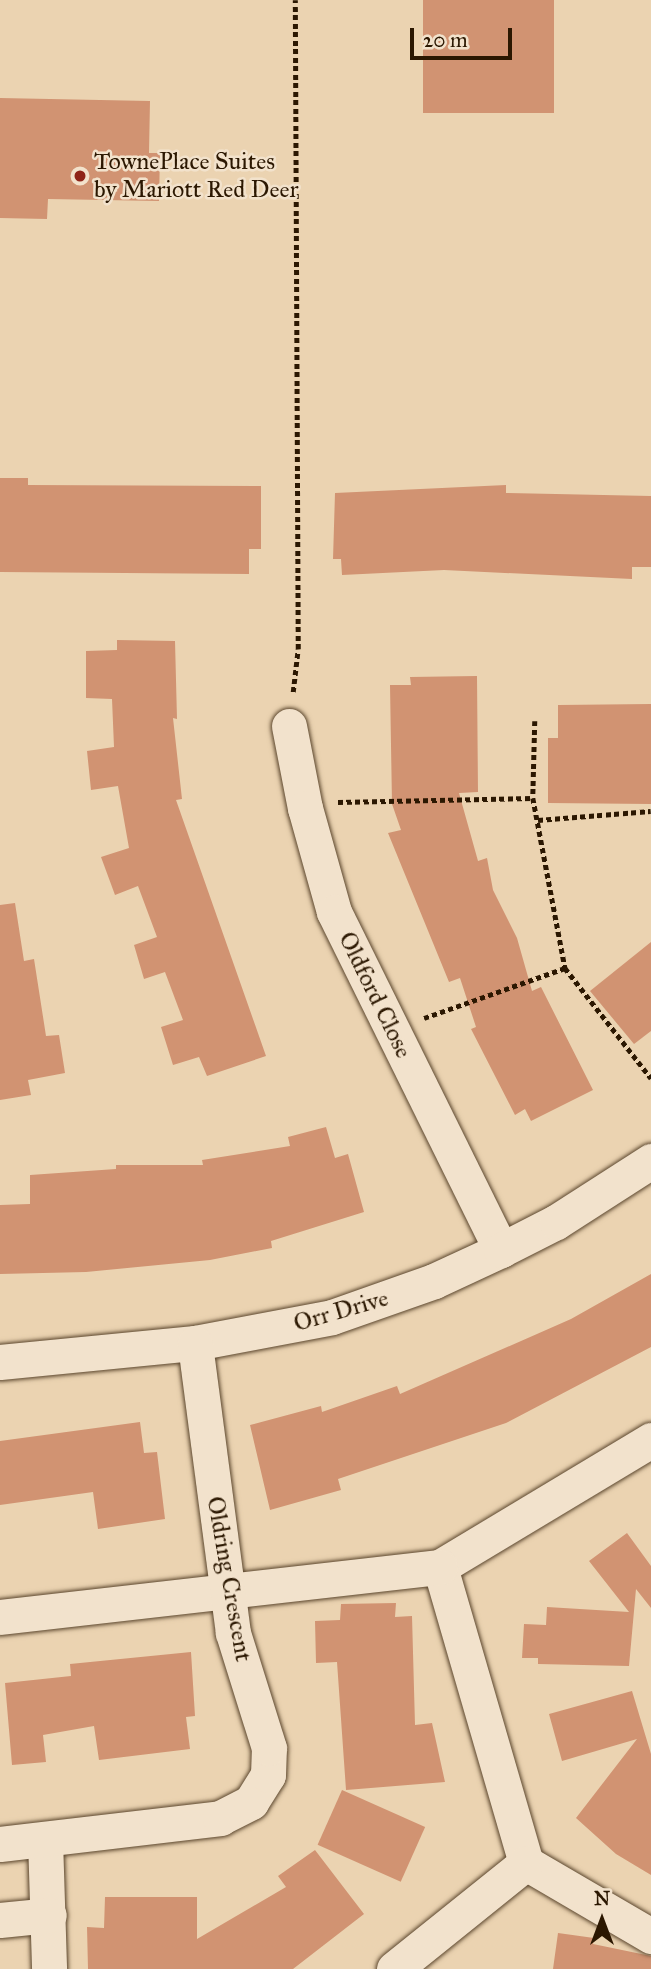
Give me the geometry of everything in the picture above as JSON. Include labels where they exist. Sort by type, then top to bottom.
[{"type":"street","name":"Oldford Close","points":[[289,726],[305,808],[334,912],[501,1250]]},
{"type":"street","name":"Orr Drive","points":[[0,1362],[195,1343],[332,1317],[434,1281],[501,1250],[556,1222],[651,1161]]},
{"type":"street","name":"Oldring Crescent","points":[[0,1844],[220,1818],[237,1812],[263,1788],[269,1748],[237,1648],[195,1343]]},
{"type":"street","points":[[0,1617],[440,1567],[651,1440]]},
{"type":"street","points":[[440,1567],[526,1863],[651,1936]]},
{"type":"street","points":[[45,1839],[49,1969]]},
{"type":"street","points":[[394,1969],[526,1863]]},
{"type":"street","points":[[0,1920],[48,1915]]},
{"type":"path","points":[[289,726],[298,649],[295,0]]},
{"type":"path","points":[[535,721],[533,798],[565,968],[651,1078]]},
{"type":"path","points":[[305,808],[344,802],[533,798]]},
{"type":"path","points":[[538,820],[651,811]]},
{"type":"path","points":[[392,1032],[565,968]]},
{"type":"building","points":[[423,0],[554,0],[554,113],[423,113]]},
{"type":"building","name":"TownePlace Suites by Mariott Red Deer","points":[[0,98],[150,101],[149,153],[160,153],[159,201],[48,199],[47,219],[0,218]]},
{"type":"building","points":[[0,478],[28,478],[28,485],[261,486],[261,549],[249,549],[249,574],[0,572]]},
{"type":"building","points":[[506,485],[506,493],[651,496],[651,567],[632,567],[632,579],[444,570],[342,575],[341,559],[333,559],[335,493]]},
{"type":"building","points":[[117,640],[175,641],[177,719],[173,718],[182,799],[176,800],[266,1056],[207,1076],[199,1057],[173,1065],[161,1027],[183,1020],[165,972],[144,979],[134,945],[157,937],[138,886],[115,895],[101,857],[129,848],[118,786],[91,790],[87,751],[114,747],[112,699],[86,698],[86,651],[117,650]]},
{"type":"building","points":[[477,676],[478,792],[459,793],[478,861],[487,858],[493,890],[517,938],[532,991],[541,987],[593,1090],[531,1121],[525,1109],[515,1115],[471,1029],[476,1027],[460,978],[449,982],[388,833],[401,830],[392,804],[390,685],[411,685],[410,677]]},
{"type":"building","points":[[651,704],[651,804],[548,803],[548,738],[558,738],[558,705]]},
{"type":"building","points":[[15,903],[24,961],[34,959],[46,1036],[59,1035],[65,1073],[28,1080],[31,1095],[0,1100],[0,905]]},
{"type":"building","points":[[651,942],[651,1031],[634,1044],[590,991]]},
{"type":"building","points":[[326,1127],[335,1158],[348,1154],[364,1212],[271,1241],[272,1248],[210,1260],[86,1272],[0,1274],[0,1205],[30,1204],[30,1175],[116,1169],[116,1165],[203,1165],[202,1160],[290,1146],[288,1137]]},
{"type":"building","points":[[651,1274],[651,1347],[506,1423],[338,1479],[341,1490],[270,1510],[250,1425],[321,1406],[322,1412],[397,1386],[400,1394],[571,1319]]},
{"type":"building","points":[[140,1422],[144,1453],[157,1452],[165,1519],[98,1529],[93,1492],[0,1505],[0,1441]]},
{"type":"building","points":[[627,1533],[651,1566],[651,1608],[636,1589],[629,1666],[538,1664],[538,1658],[522,1658],[524,1624],[546,1625],[547,1607],[629,1612],[589,1561]]},
{"type":"building","points":[[396,1603],[395,1617],[412,1616],[415,1725],[432,1723],[445,1782],[346,1790],[337,1662],[316,1663],[315,1621],[340,1620],[341,1604]]},
{"type":"building","points":[[191,1652],[195,1716],[186,1717],[190,1749],[99,1760],[94,1726],[43,1735],[46,1762],[12,1765],[5,1683],[71,1676],[70,1664]]},
{"type":"building","points":[[632,1691],[651,1754],[651,1875],[616,1854],[576,1818],[637,1739],[562,1761],[549,1714]]},
{"type":"building","points":[[342,1790],[425,1827],[401,1882],[318,1845]]},
{"type":"building","points":[[315,1850],[364,1914],[293,1969],[88,1969],[87,1927],[104,1928],[105,1897],[197,1897],[197,1939],[286,1887],[278,1876]]},
{"type":"building","points":[[558,1933],[594,1938],[593,1944],[651,1956],[651,1969],[553,1969]]},
{"type":"place","name":"TownePlace Suites by Mariott Red Deer","points":[[80,176]]}]
